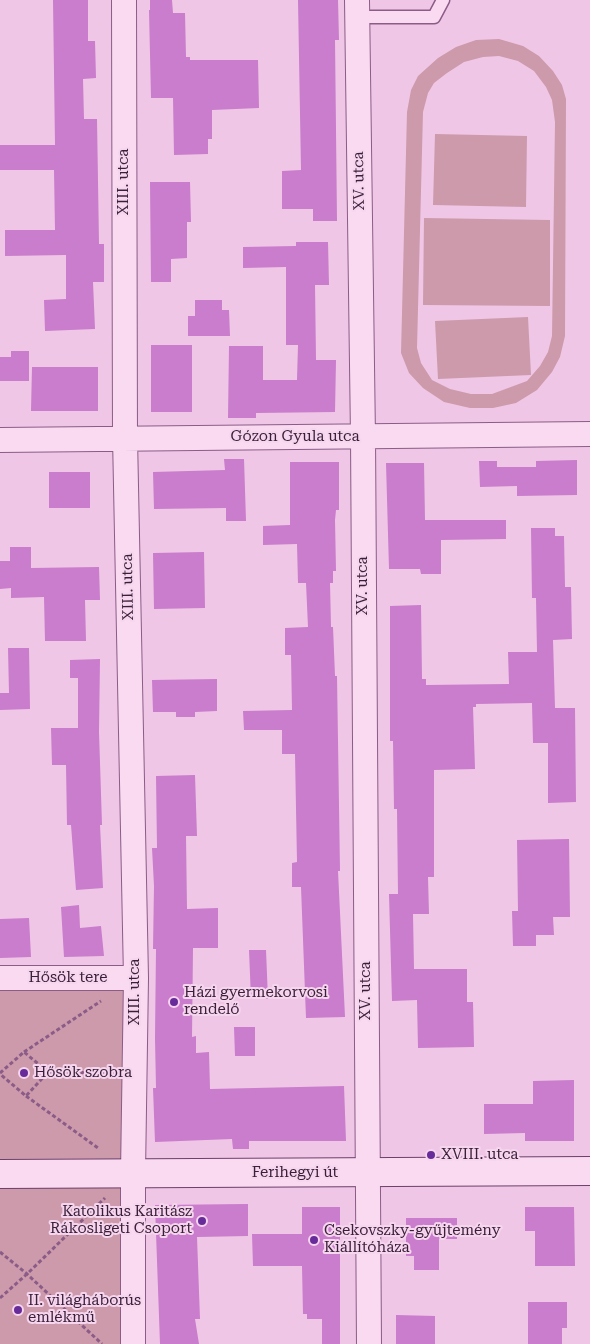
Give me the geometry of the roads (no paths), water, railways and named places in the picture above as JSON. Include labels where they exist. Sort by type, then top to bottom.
[{"type":"street","name":"XIII. utca","points":[[124,0],[125,437],[136,978],[133,1344]]},
{"type":"street","name":"XV. utca","points":[[357,9],[369,1344]]},
{"type":"street","name":"Gózon Gyula utca","points":[[0,440],[125,437],[362,438],[590,434]]},
{"type":"street","name":"Hősök tere","points":[[0,978],[136,978]]},
{"type":"street","name":"Ferihegyi út","points":[[0,1174],[590,1171]]},
{"type":"lane","points":[[357,9],[434,17],[443,0]]},
{"type":"place","name":"Házi gyermekorvosi rendelő","points":[[174,1002]]},
{"type":"place","name":"Hősök szobra","points":[[24,1073]]},
{"type":"place","name":"XVIII. utca","points":[[431,1155]]},
{"type":"place","name":"Katolikus Karitász Rákosligeti Csoport","points":[[202,1221]]},
{"type":"place","name":"Csekovszky-gyűjtemény Kiállítóháza","points":[[314,1240]]},
{"type":"place","name":"II. világháborús emlékmű","points":[[18,1310]]}]
